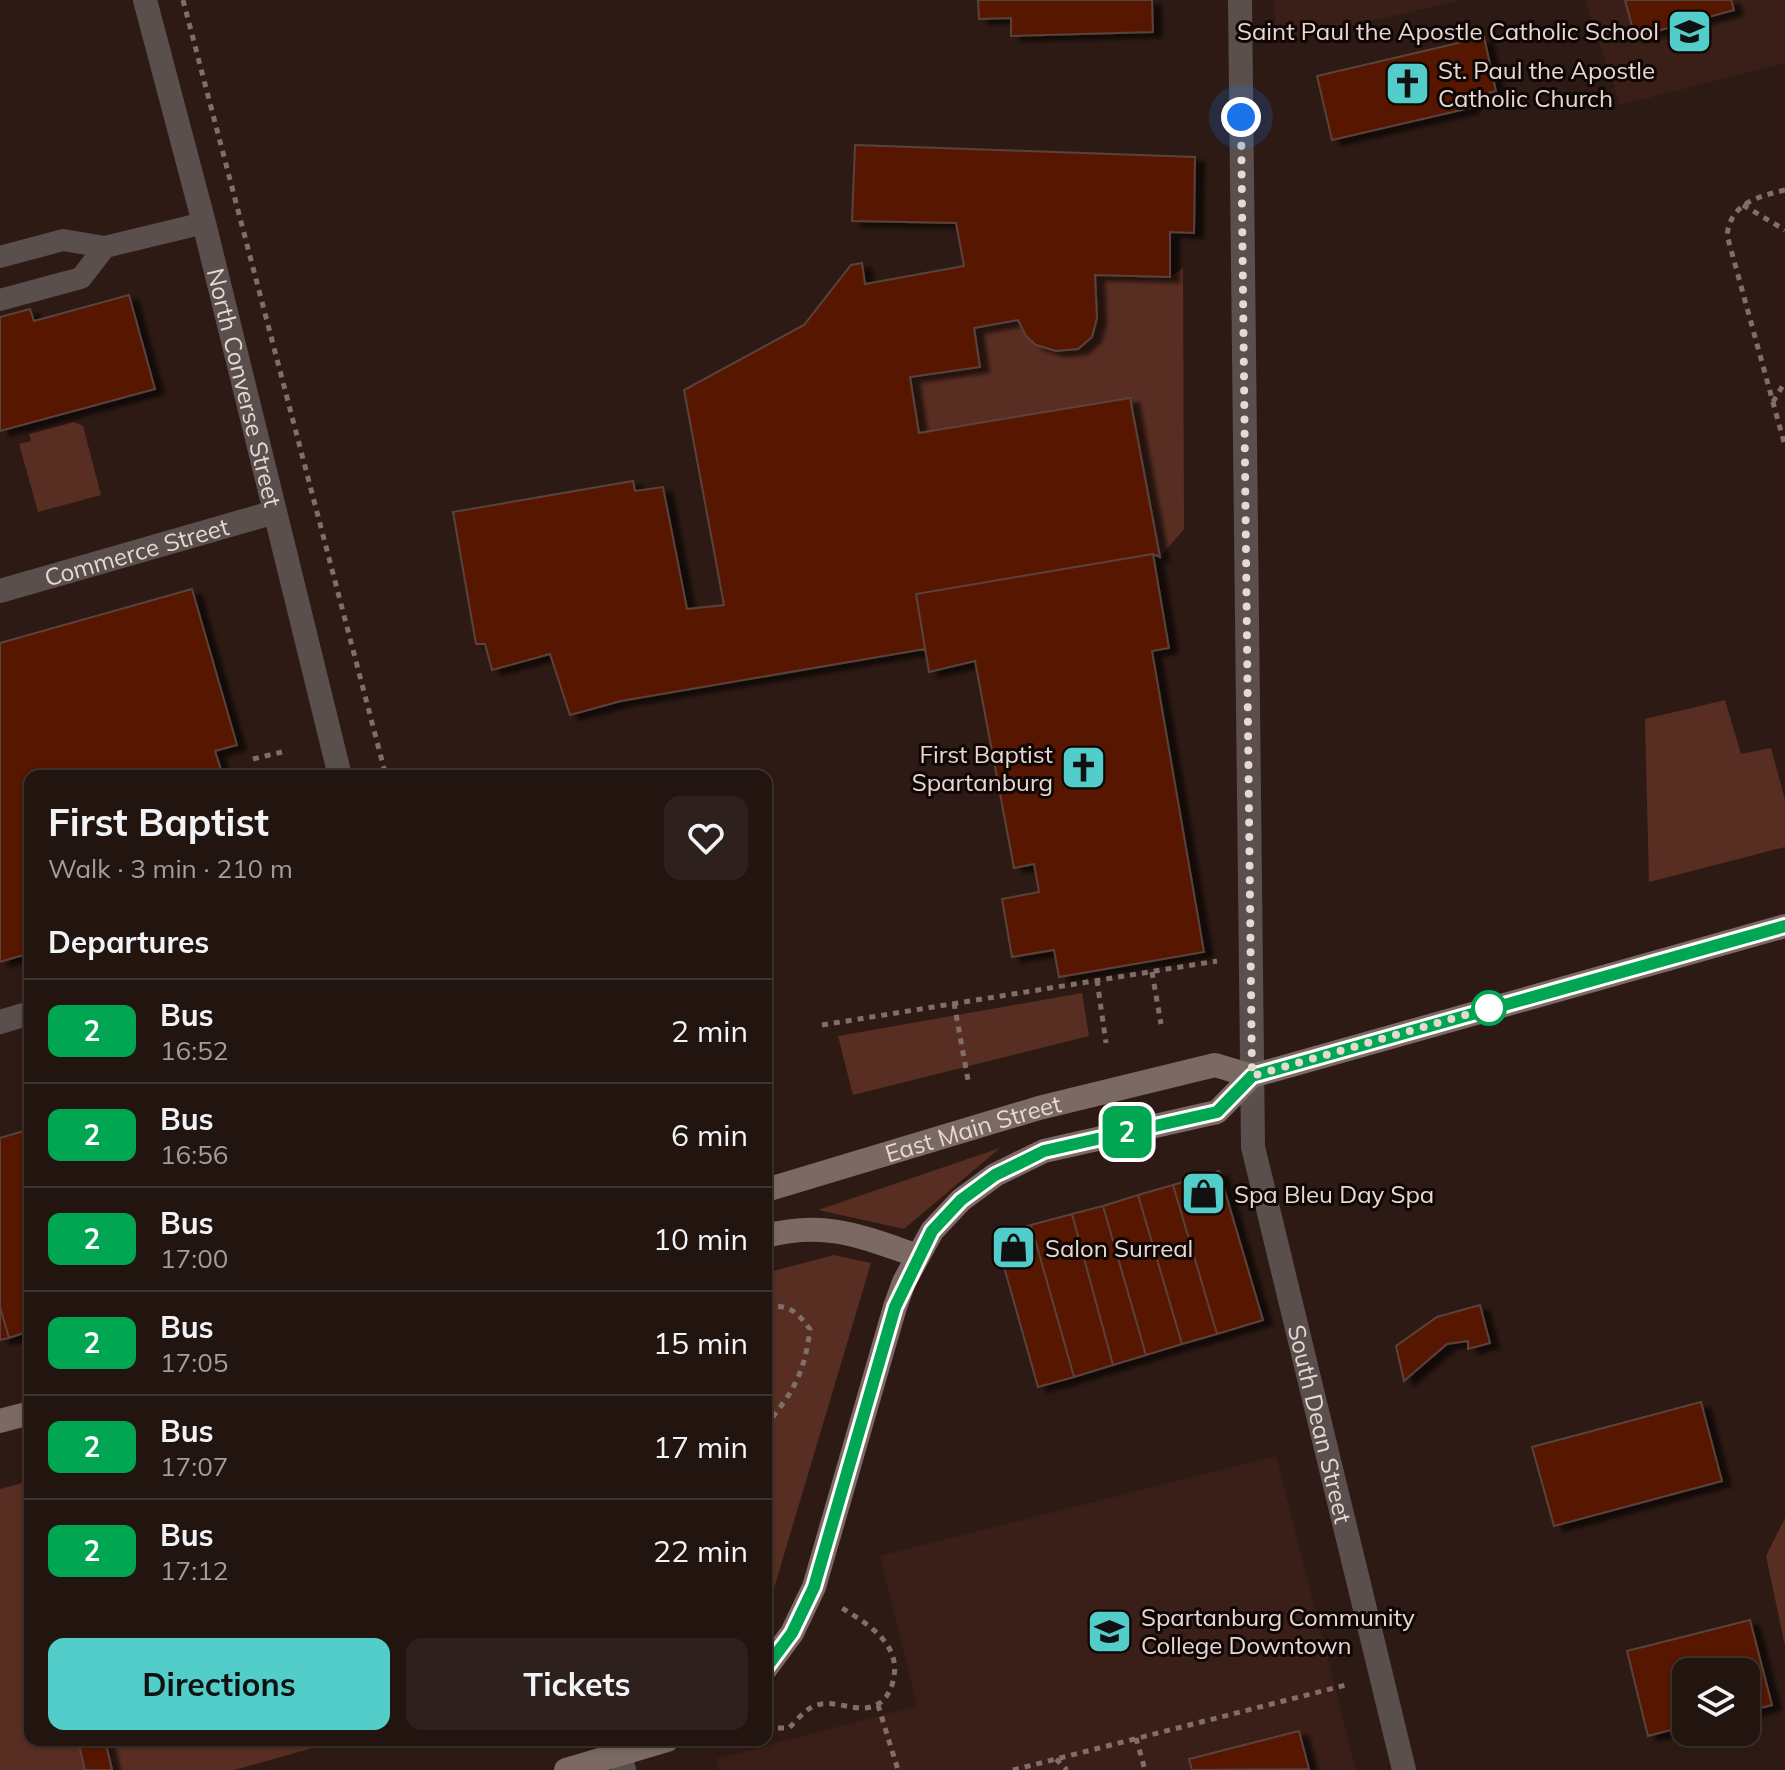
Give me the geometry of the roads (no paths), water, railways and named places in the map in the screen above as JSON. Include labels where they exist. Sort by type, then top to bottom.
[{"type":"street","name":"North Converse Street","points":[[145,0],[204,223],[339,770]]},
{"type":"street","name":"South Dean Street","points":[[1240,0],[1253,1147],[1404,1770]]},
{"type":"street","name":"Commerce Street","points":[[0,591],[275,512]]},
{"type":"street","points":[[772,1660],[792,1633],[814,1587],[895,1307],[918,1256],[932,1231],[961,1200],[995,1175],[1044,1151],[1217,1112],[1252,1076],[1785,926]]},
{"type":"street","points":[[0,1022],[24,1015]]},
{"type":"street","name":"East Main Street","points":[[772,1188],[1039,1108],[1215,1065],[1252,1076]]},
{"type":"street","points":[[772,1234],[840,1229],[918,1256]]},
{"type":"street","points":[[0,1421],[24,1415]]},
{"type":"street","points":[[566,1770],[647,1746]]},
{"type":"lane","points":[[0,257],[63,240],[105,247],[204,223]]},
{"type":"lane","points":[[0,300],[81,278],[105,247]]},
{"type":"place","name":"Saint Paul the Apostle Catholic School","points":[[1690,31]]},
{"type":"place","name":"St. Paul the Apostle Catholic Church","points":[[1407,84]]},
{"type":"place","name":"First Baptist Spartanburg","points":[[1084,768]]},
{"type":"place","name":"Spa Bleu Day Spa","points":[[1203,1194]]},
{"type":"place","name":"Salon Surreal","points":[[1014,1248]]},
{"type":"place","name":"Spartanburg Community College Downtown","points":[[1110,1631]]}]
